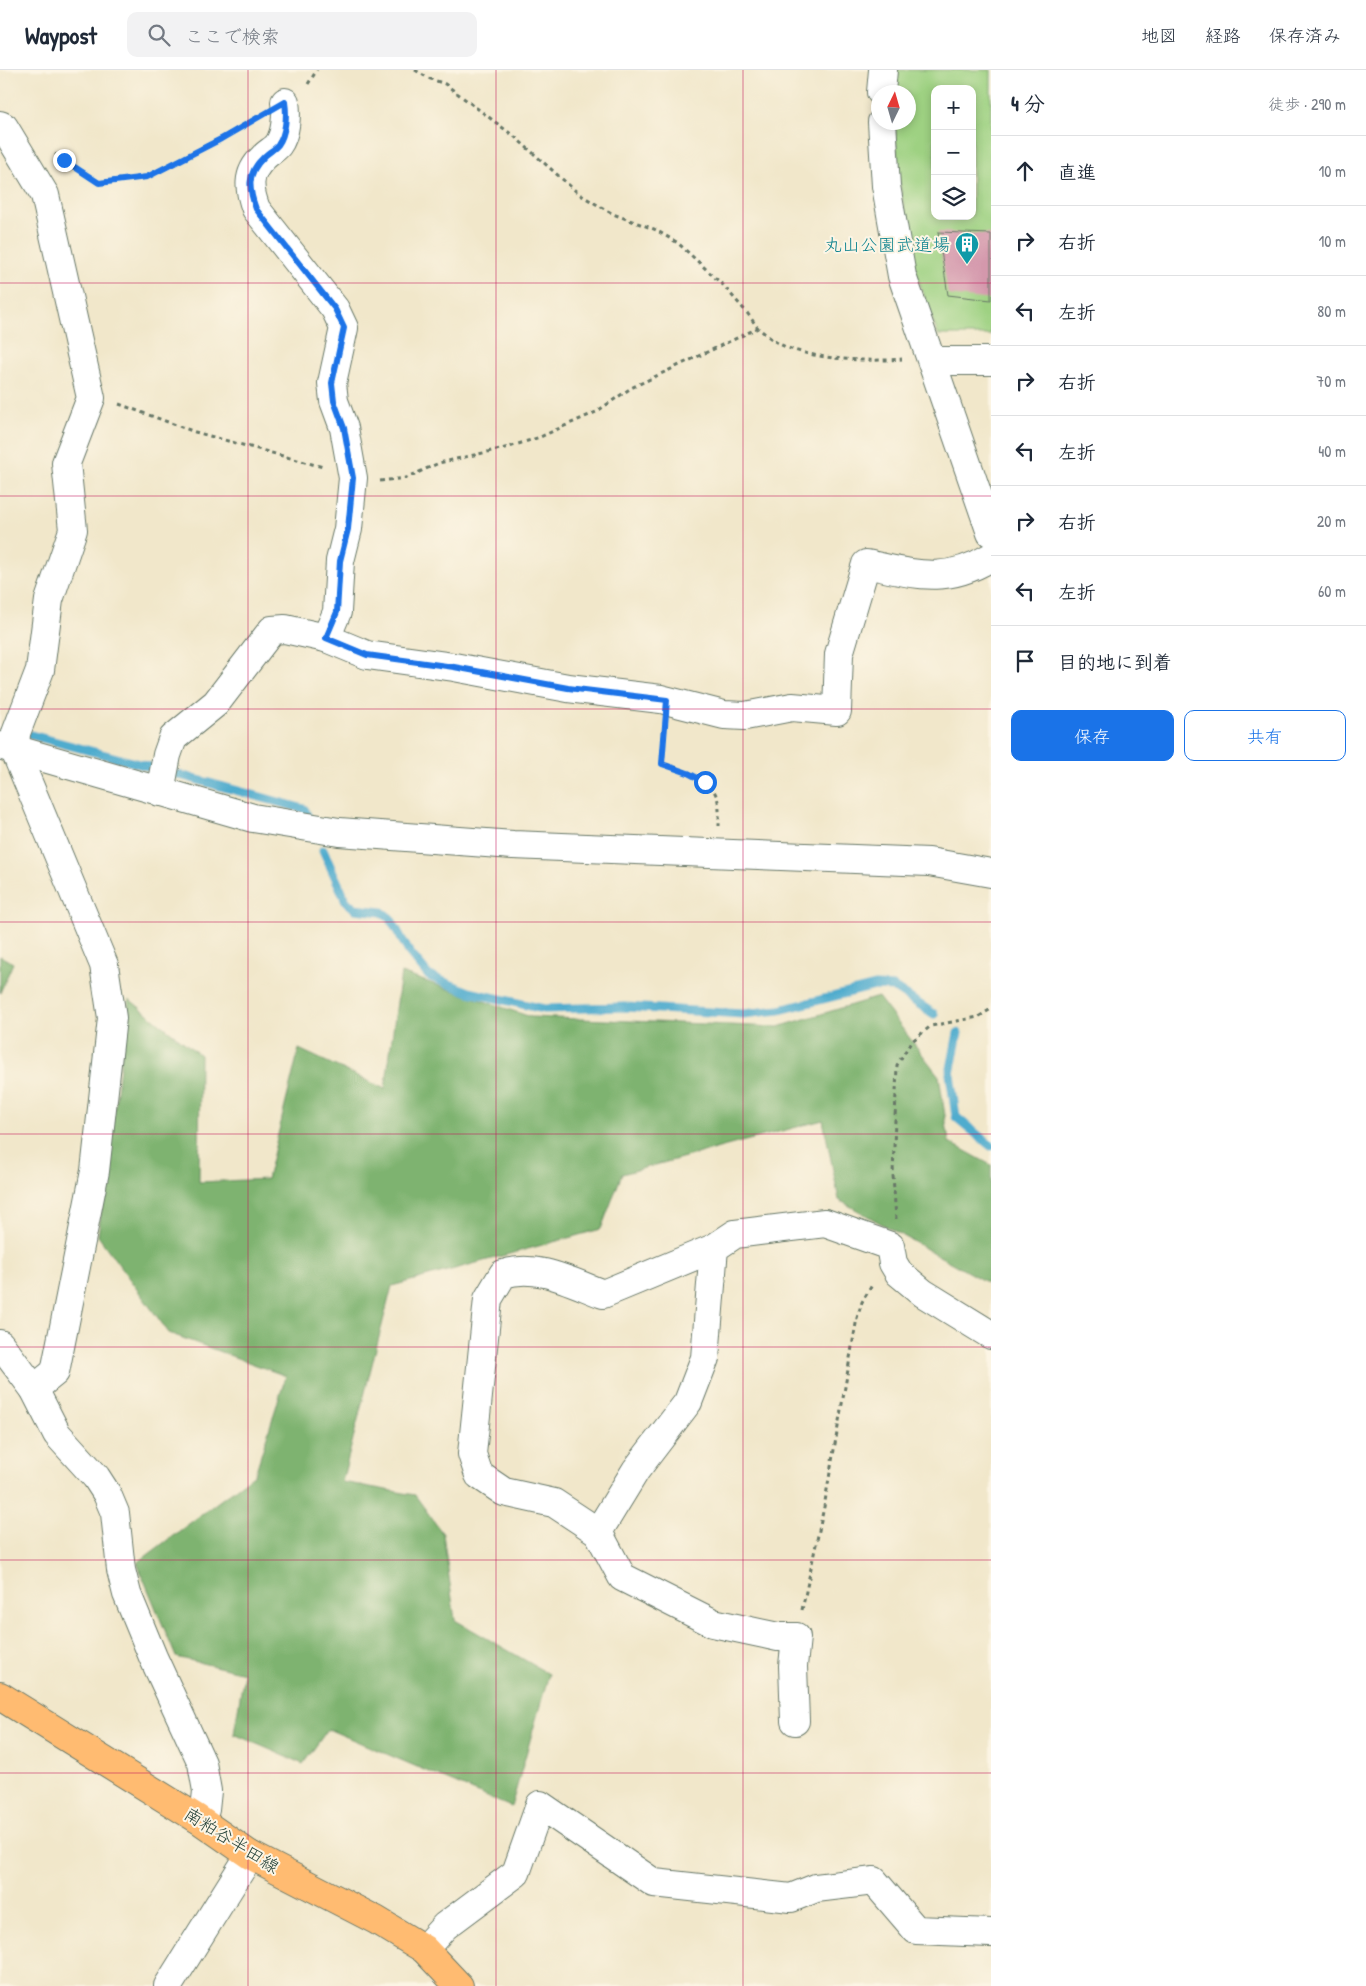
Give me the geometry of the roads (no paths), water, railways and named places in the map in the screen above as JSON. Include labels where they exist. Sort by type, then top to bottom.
[{"type":"main road","name":"南粕谷半田線","points":[[0,1696],[198,1819],[250,1855],[376,1920],[424,1949],[459,1986]]},
{"type":"street","points":[[882,85],[883,70]]},
{"type":"street","points":[[285,102],[287,110],[284,129],[278,144],[260,160],[252,173],[249,191],[256,209],[335,309],[344,328],[332,383],[334,401],[344,428],[353,478],[348,529],[340,561],[337,612],[326,638]]},
{"type":"street","points":[[0,125],[4,128],[45,195],[91,398],[66,463],[73,530],[49,600],[40,670],[16,733],[7,748]]},
{"type":"street","points":[[882,130],[886,186],[902,276],[991,533]]},
{"type":"street","points":[[930,356],[991,361]]},
{"type":"street","points":[[160,792],[167,756],[173,738],[216,703],[272,630],[285,629],[326,638],[367,655],[454,667],[568,688],[667,700],[724,715],[745,716],[792,707],[836,711],[839,654],[866,564],[918,574],[946,575],[976,566],[991,557]]},
{"type":"street","points":[[7,748],[253,818],[338,832],[514,845],[929,862],[991,873]]},
{"type":"street","points":[[7,748],[104,965],[112,1018],[95,1171],[70,1306],[56,1372],[34,1388]]},
{"type":"street","points":[[795,1721],[793,1666],[796,1637],[778,1637],[714,1624],[622,1577],[598,1532],[554,1503],[504,1492],[479,1475],[472,1454],[488,1299],[503,1274],[517,1270],[548,1273],[603,1294],[714,1248],[735,1234],[825,1223],[892,1254],[899,1274],[923,1293],[991,1335]]},
{"type":"street","points":[[598,1532],[636,1470],[688,1402],[705,1358],[714,1248]]},
{"type":"street","points":[[0,1344],[34,1388],[56,1434],[96,1477],[107,1494],[115,1513],[121,1570],[127,1594],[153,1657],[202,1763],[207,1791],[205,1810],[198,1819]]},
{"type":"street","points":[[424,1949],[445,1926],[516,1873],[540,1805],[654,1883],[791,1898],[816,1888],[874,1881],[916,1930],[991,1933]]},
{"type":"street","points":[[168,1986],[250,1855]]},
{"type":"waterway","points":[[31,735],[158,769]]},
{"type":"waterway","points":[[169,772],[304,809],[307,815]]},
{"type":"waterway","points":[[323,850],[346,901],[355,909],[382,912],[390,918],[409,952],[429,976],[469,992],[544,1009],[626,1007],[743,1014],[780,1010],[875,986],[893,987],[934,1014]]},
{"type":"waterway","points":[[958,1033],[950,1074],[956,1117],[991,1146]]},
{"type":"place","name":"丸山公園武道場","points":[[967,265]]}]
